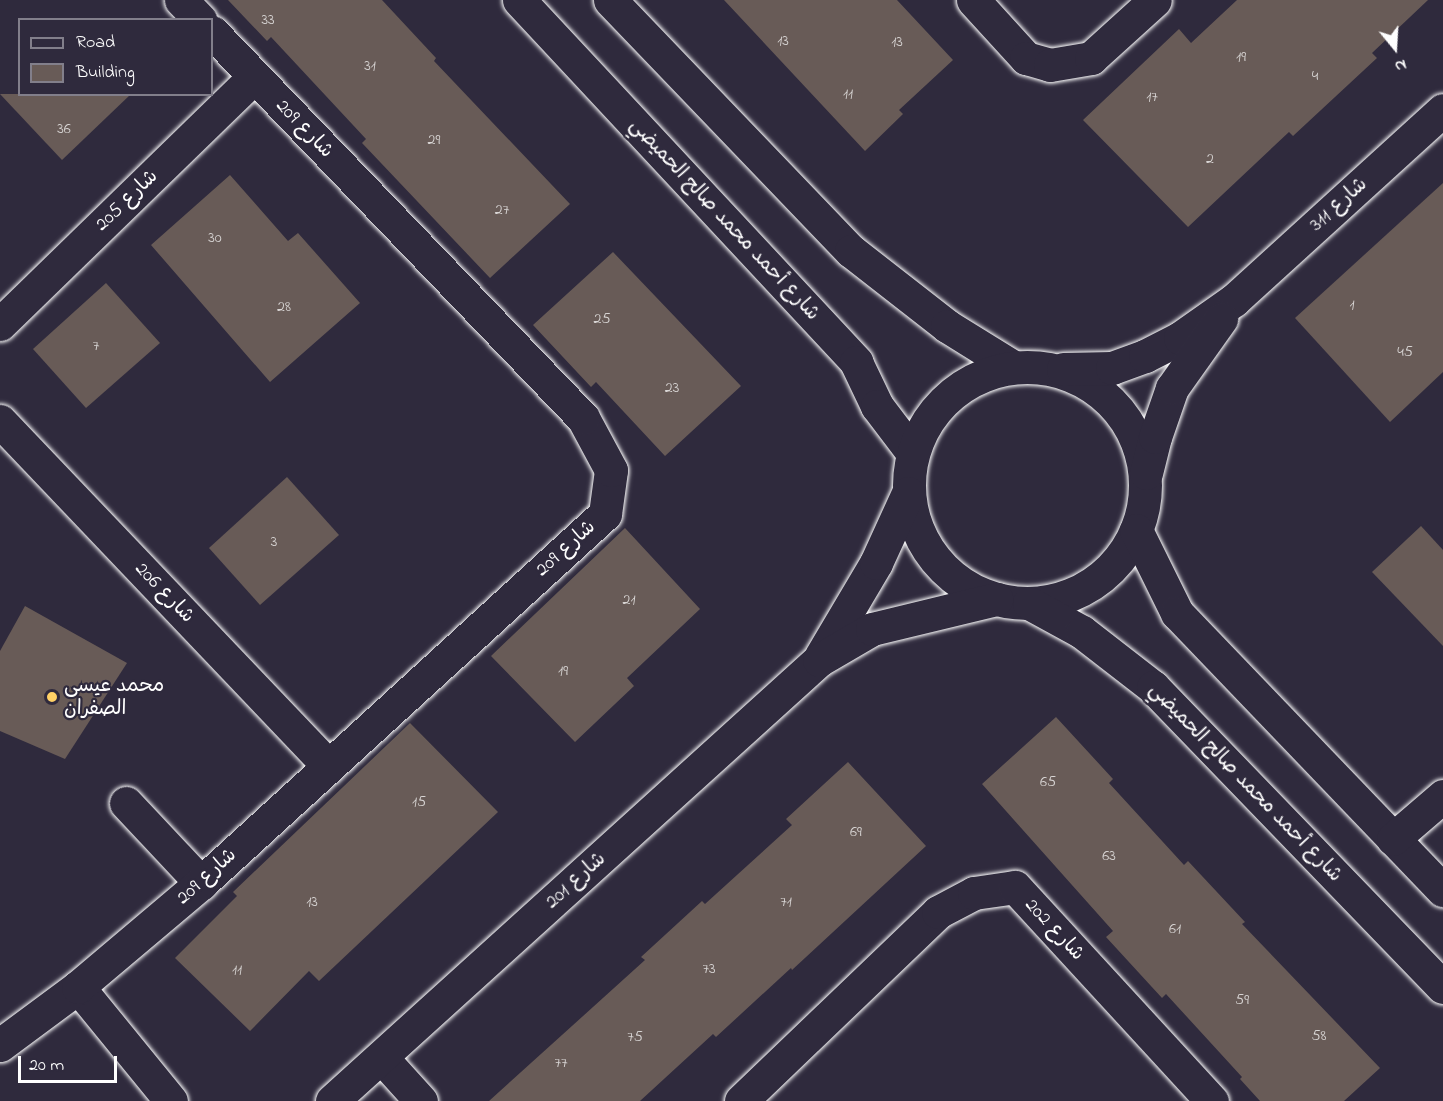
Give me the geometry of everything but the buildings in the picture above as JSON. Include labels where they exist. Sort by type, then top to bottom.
[{"type":"street","points":[[181,0],[198,18]]},
{"type":"street","name":"شارع أحمد محمد صالح الحميضي","points":[[519,0],[856,362],[877,406],[912,452]]},
{"type":"street","points":[[610,0],[851,251],[947,326],[1014,367]]},
{"type":"street","points":[[973,0],[1026,58],[1050,65],[1091,58],[1155,0]]},
{"type":"street","name":"شارع 209","points":[[0,1046],[78,987],[201,883],[605,514],[611,470],[583,418],[213,33]]},
{"type":"street","name":"شارع 205","points":[[0,324],[255,77]]},
{"type":"street","name":"شارع 311","points":[[1014,367],[1112,368],[1145,356],[1180,338],[1234,300],[1443,110]]},
{"type":"street","name":"شارع 311","points":[[1136,530],[1145,475],[1172,388],[1234,300]]},
{"type":"street","points":[[1014,367],[983,374],[938,405],[912,452],[908,494],[915,528],[937,563],[959,582],[996,599],[1029,603],[1070,595],[1092,584],[1122,555],[1136,530]]},
{"type":"street","points":[[1055,369],[1091,384],[1121,412],[1135,435],[1145,475]]},
{"type":"street","name":"شارع 206","points":[[0,421],[328,766]]},
{"type":"street","name":"شارع 201","points":[[819,660],[876,563],[908,494]]},
{"type":"street","points":[[1136,530],[1177,613],[1443,890]]},
{"type":"street","name":"شارع 201","points":[[332,1101],[819,660],[872,629],[996,599]]},
{"type":"street","name":"شارع أحمد محمد صالح الحميضي","points":[[1029,603],[1082,632],[1153,687],[1443,987]]},
{"type":"street","points":[[1393,839],[1443,796]]},
{"type":"street","points":[[126,803],[201,883]]},
{"type":"street","name":"شارع 202","points":[[741,1101],[938,912],[975,893],[1015,887],[1212,1101]]},
{"type":"street","points":[[78,987],[171,1101]]},
{"type":"street","points":[[382,1058],[422,1101]]},
{"type":"place","name":"محمد عيسى الصفران","points":[[52,697]]}]
